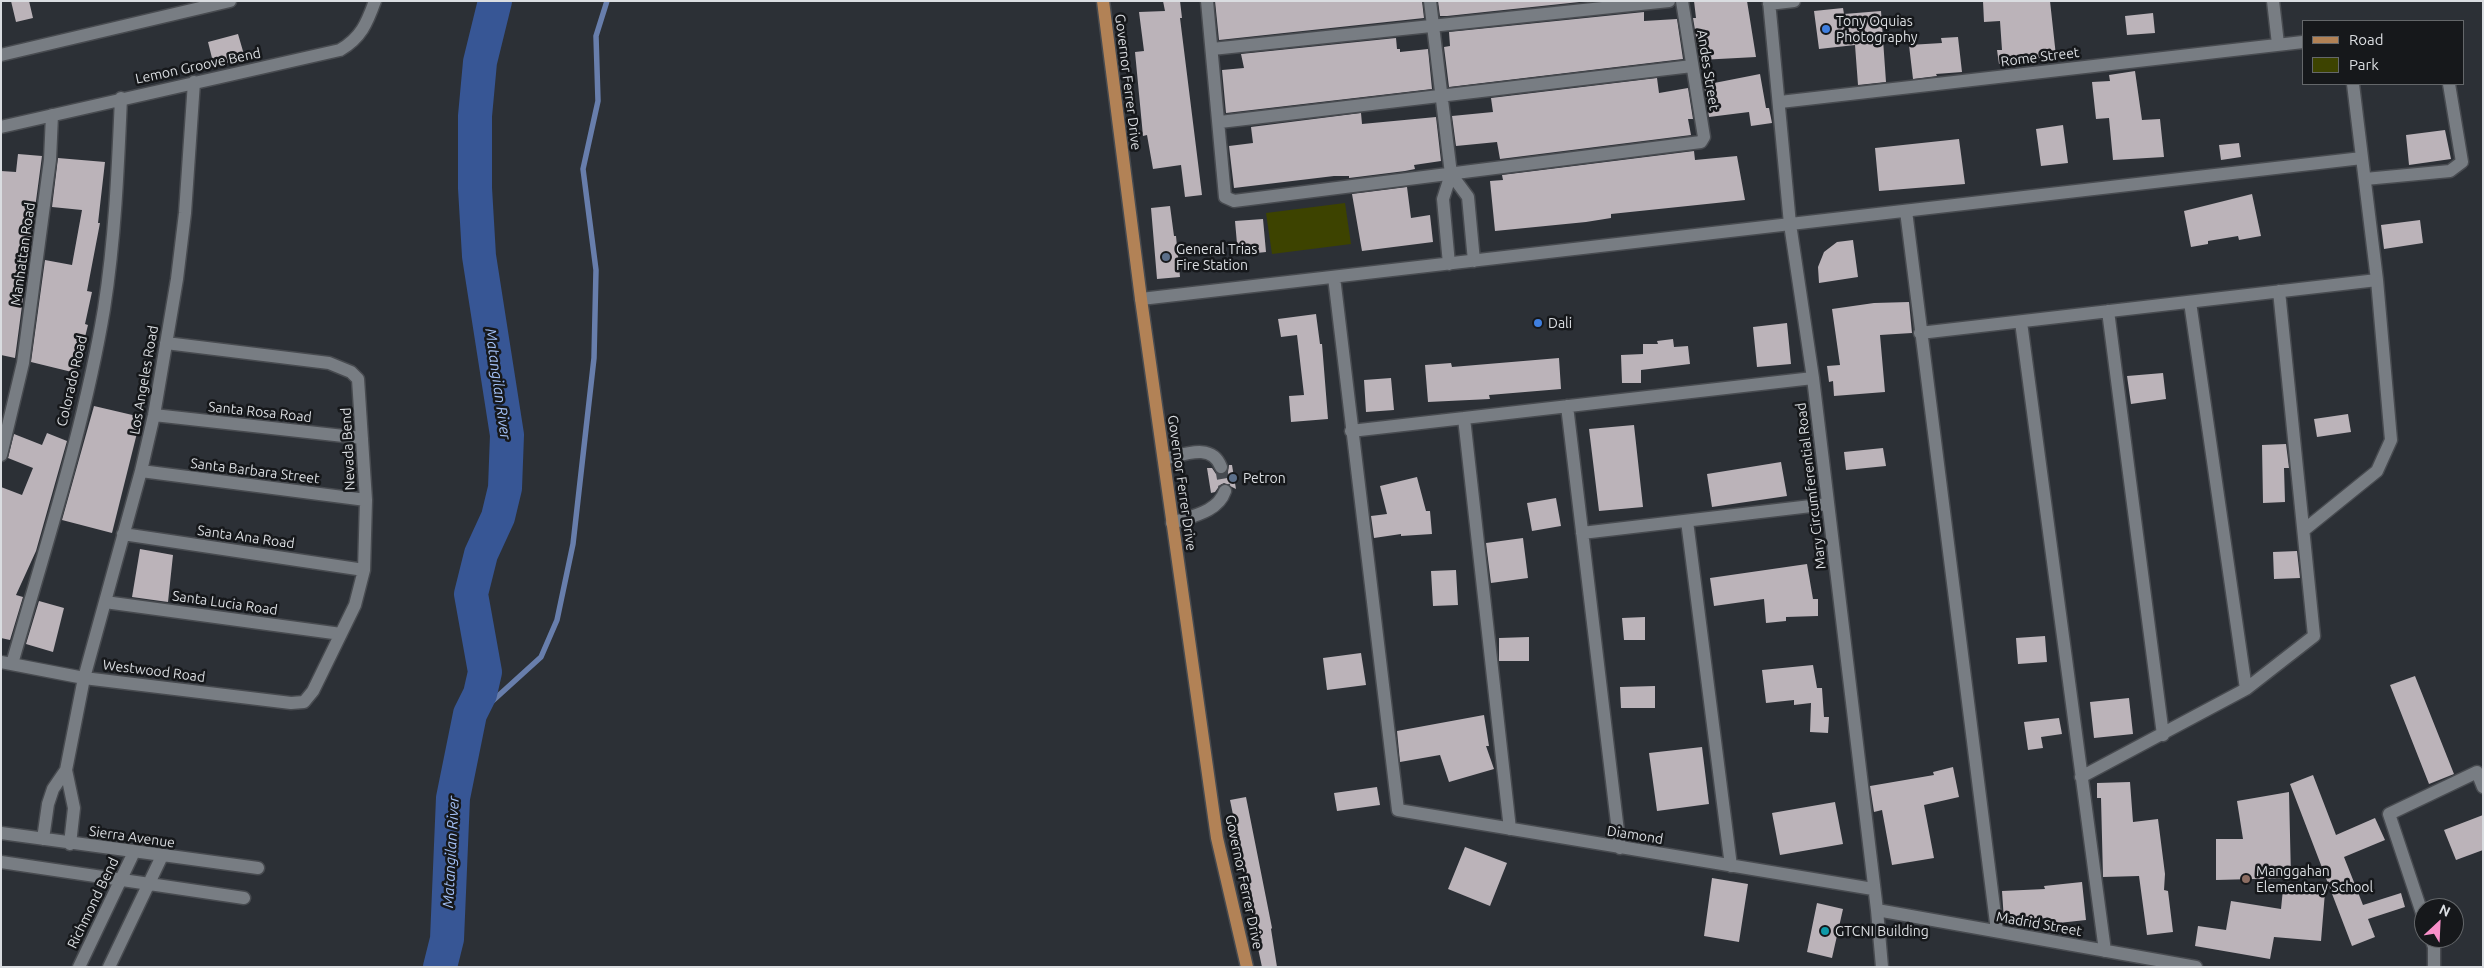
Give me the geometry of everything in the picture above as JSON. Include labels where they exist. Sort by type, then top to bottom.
[{"type":"main road","name":"Governor Ferrer Drive","points":[[1103,1],[1141,299],[1217,838],[1247,967]]},
{"type":"street","points":[[1,55],[230,1]]},
{"type":"street","name":"Lemon Groove Bend","points":[[1,127],[121,98],[340,50],[359,36],[366,26],[375,1]]},
{"type":"street","points":[[1207,1],[1220,122],[1225,197],[1234,201],[1451,174]]},
{"type":"street","points":[[1430,1],[1451,174],[1443,199],[1449,264]]},
{"type":"street","points":[[1212,50],[1669,1]]},
{"type":"street","name":"Andes Street","points":[[1451,174],[1699,142],[1704,137],[1682,1]]},
{"type":"street","points":[[1769,3],[1794,1]]},
{"type":"street","points":[[2273,1],[2278,44]]},
{"type":"street","name":"Mary Circumferential Road","points":[[1769,3],[1780,102],[1790,224],[1813,378],[1877,910],[1882,967]]},
{"type":"street","name":"Rome Street","points":[[1780,102],[2302,42]]},
{"type":"street","points":[[1220,122],[1692,66]]},
{"type":"street","name":"Los Angeles Road","points":[[66,770],[84,678],[141,471],[154,415],[185,213],[194,82]]},
{"type":"street","points":[[2304,530],[2377,470],[2391,440],[2377,280],[2353,85]]},
{"type":"street","points":[[2365,179],[2450,172],[2462,162],[2449,85]]},
{"type":"street","name":"Colorado Road","points":[[6,663],[68,464],[104,309],[114,223],[121,98]]},
{"type":"street","name":"Manhattan Road","points":[[1,455],[23,363],[49,170],[52,115]]},
{"type":"street","points":[[1141,299],[2362,158]]},
{"type":"street","points":[[1451,174],[1468,196],[1474,261]]},
{"type":"street","points":[[1906,211],[1996,931]]},
{"type":"street","points":[[1334,277],[1351,431],[1813,378]]},
{"type":"street","points":[[1920,334],[2377,280]]},
{"type":"street","points":[[2082,777],[2246,689],[2314,636],[2280,291]]},
{"type":"street","points":[[2190,302],[2246,689]]},
{"type":"street","points":[[2108,312],[2163,735]]},
{"type":"street","points":[[2021,322],[2105,950]]},
{"type":"street","name":"Nevada Bend","points":[[166,343],[329,363],[341,366],[351,372],[358,380],[366,500],[364,570],[357,598],[341,634],[313,691],[304,702]]},
{"type":"street","points":[[1567,406],[1620,848]]},
{"type":"street","name":"Santa Rosa Road","points":[[154,415],[362,438]]},
{"type":"street","points":[[1464,418],[1510,829]]},
{"type":"street","name":"Diamond","points":[[1351,431],[1398,810],[1406,813],[1873,889]]},
{"type":"street","points":[[1164,459],[1204,451],[1218,459],[1221,466]]},
{"type":"street","name":"Santa Barbara Street","points":[[141,471],[366,500]]},
{"type":"street","points":[[1172,523],[1215,507],[1222,500],[1225,491]]},
{"type":"street","points":[[1582,533],[1828,504]]},
{"type":"street","points":[[1688,521],[1731,866]]},
{"type":"street","name":"Santa Ana Road","points":[[124,534],[364,570]]},
{"type":"street","name":"Santa Lucia Road","points":[[105,602],[341,634]]},
{"type":"street","name":"Westwood Road","points":[[6,663],[84,678],[290,703],[304,702]]},
{"type":"street","points":[[43,839],[48,804],[53,789],[66,770]]},
{"type":"street","points":[[66,770],[74,808],[70,844]]},
{"type":"street","points":[[2417,898],[2389,814],[2477,772],[2483,787]]},
{"type":"street","name":"Sierra Avenue","points":[[1,833],[70,844],[258,868]]},
{"type":"street","name":"Richmond Bend","points":[[79,967],[134,852]]},
{"type":"street","points":[[109,967],[162,856]]},
{"type":"street","points":[[1,862],[244,898]]},
{"type":"street","name":"Madrid Street","points":[[1877,910],[2196,967]]},
{"type":"street","points":[[2434,948],[2434,967]]},
{"type":"green space","points":[[1345,203],[1351,244],[1272,254],[1266,213]]},
{"type":"building","points":[[11,1],[29,1],[33,18],[16,22]]},
{"type":"building","points":[[1163,1],[1180,1],[1182,18],[1180,18],[1202,195],[1185,197],[1181,165],[1153,169],[1147,135],[1143,136],[1135,52],[1144,51],[1139,12],[1165,11]]},
{"type":"building","points":[[1215,1],[1422,1],[1424,18],[1219,40]]},
{"type":"building","points":[[1438,1],[1589,1],[1440,16]]},
{"type":"building","points":[[1694,1],[1747,1],[1756,57],[1700,60],[1693,18],[1696,18]]},
{"type":"building","points":[[1983,1],[2050,1],[2056,56],[2014,60],[1999,64],[1997,50],[2002,50],[2000,21],[1984,22]]},
{"type":"building","points":[[1843,8],[1844,14],[1881,11],[1886,82],[1858,85],[1855,45],[1819,49],[1814,11]]},
{"type":"building","points":[[1644,12],[1644,21],[1677,19],[1683,59],[1449,87],[1444,47],[1450,46],[1449,32]]},
{"type":"building","points":[[2153,13],[2155,33],[2127,35],[2125,16]]},
{"type":"building","points":[[238,34],[245,58],[214,66],[208,42]]},
{"type":"building","points":[[1958,37],[1962,72],[1936,74],[1937,76],[1913,79],[1909,45],[1942,43],[1941,38]]},
{"type":"building","points":[[1396,38],[1397,49],[1400,49],[1400,52],[1428,49],[1432,89],[1226,113],[1222,70],[1244,68],[1241,54]]},
{"type":"building","points":[[2135,71],[2142,120],[2160,119],[2164,157],[2113,160],[2109,118],[2096,119],[2092,82],[2110,81],[2109,75]]},
{"type":"building","points":[[1760,74],[1766,108],[1769,108],[1772,123],[1751,126],[1749,112],[1709,117],[1704,85]]},
{"type":"building","points":[[1657,78],[1659,93],[1688,88],[1693,119],[1688,119],[1691,135],[1500,159],[1497,142],[1456,146],[1452,116],[1493,112],[1491,98]]},
{"type":"building","points":[[1361,113],[1362,124],[1436,117],[1441,161],[1414,165],[1415,169],[1405,171],[1349,178],[1349,176],[1334,176],[1234,188],[1229,146],[1253,143],[1251,127]]},
{"type":"building","points":[[2063,125],[2068,163],[2041,166],[2036,129]]},
{"type":"building","points":[[2445,130],[2451,159],[2409,165],[2406,135]]},
{"type":"building","points":[[1959,139],[1965,184],[1879,191],[1875,148]]},
{"type":"building","points":[[2239,143],[2241,157],[2221,160],[2219,145]]},
{"type":"building","points":[[1694,151],[1695,160],[1737,156],[1745,200],[1611,214],[1611,218],[1586,222],[1495,231],[1490,181],[1503,180],[1502,175]]},
{"type":"building","points":[[18,154],[42,156],[15,358],[1,355],[1,171],[16,172]]},
{"type":"building","points":[[58,158],[105,162],[98,223],[100,223],[87,291],[92,292],[85,324],[88,325],[76,373],[31,362],[45,260],[72,265],[82,210],[52,207]]},
{"type":"building","points":[[1407,187],[1411,218],[1430,215],[1433,242],[1362,251],[1352,194]]},
{"type":"building","points":[[2252,194],[2261,236],[2239,240],[2238,236],[2208,241],[2208,244],[2191,247],[2184,211]]},
{"type":"building","name":"General Trias Fire Station","points":[[1170,206],[1174,236],[1176,236],[1180,277],[1157,279],[1151,208]]},
{"type":"building","points":[[1263,219],[1266,252],[1238,255],[1235,221]]},
{"type":"building","points":[[2420,220],[2423,243],[2384,249],[2381,225]]},
{"type":"building","points":[[1853,240],[1858,277],[1819,283],[1818,267],[1824,252],[1837,242]]},
{"type":"building","points":[[1909,302],[1912,333],[1880,335],[1885,392],[1834,396],[1833,381],[1829,382],[1827,366],[1840,365],[1832,309],[1874,303]]},
{"type":"building","points":[[1316,314],[1320,344],[1322,344],[1328,419],[1291,422],[1289,396],[1304,395],[1297,335],[1281,337],[1278,319]]},
{"type":"building","points":[[1787,323],[1791,364],[1757,367],[1753,327]]},
{"type":"building","points":[[1673,339],[1674,347],[1688,346],[1690,364],[1641,370],[1641,383],[1622,383],[1621,355],[1643,354],[1643,344],[1658,344],[1657,341]]},
{"type":"building","points":[[1559,358],[1561,389],[1489,395],[1490,399],[1428,402],[1425,365],[1451,363],[1452,367]]},
{"type":"building","points":[[2163,373],[2166,399],[2131,404],[2127,376]]},
{"type":"building","points":[[1391,378],[1394,410],[1366,412],[1364,380]]},
{"type":"building","points":[[94,406],[141,417],[112,533],[62,520]]},
{"type":"building","points":[[2348,414],[2351,432],[2317,437],[2314,419]]},
{"type":"building","points":[[1634,425],[1643,507],[1599,511],[1589,429]]},
{"type":"building","points":[[47,433],[67,441],[36,551],[16,595],[23,597],[10,640],[1,638],[1,487],[22,495],[33,468],[8,458],[14,434],[42,445]]},
{"type":"building","points":[[2286,444],[2289,468],[2284,468],[2285,502],[2263,503],[2262,445]]},
{"type":"building","points":[[1883,448],[1886,466],[1846,470],[1844,452]]},
{"type":"building","points":[[1781,462],[1787,496],[1712,507],[1707,474]]},
{"type":"building","points":[[1229,465],[1232,465],[1236,489],[1224,483],[1215,492],[1211,493],[1207,468],[1212,468],[1216,474],[1221,475],[1228,472]]},
{"type":"building","points":[[1417,477],[1426,511],[1430,511],[1432,534],[1401,536],[1401,534],[1374,538],[1371,516],[1387,514],[1380,486]]},
{"type":"building","points":[[1556,498],[1561,526],[1532,531],[1527,503]]},
{"type":"building","points":[[1523,538],[1528,578],[1491,583],[1486,543]]},
{"type":"building","points":[[140,549],[173,555],[168,602],[132,597]]},
{"type":"building","points":[[2297,551],[2300,578],[2274,579],[2273,552]]},
{"type":"building","points":[[1807,564],[1813,599],[1818,599],[1818,616],[1786,617],[1786,621],[1766,623],[1764,599],[1714,606],[1710,578]]},
{"type":"building","points":[[1456,570],[1458,605],[1433,606],[1431,571]]},
{"type":"building","points":[[39,601],[64,608],[53,652],[26,644]]},
{"type":"building","points":[[1645,617],[1645,640],[1624,640],[1622,618]]},
{"type":"building","points":[[2045,636],[2047,662],[2018,664],[2016,638]]},
{"type":"building","points":[[1529,637],[1529,661],[1499,661],[1499,638]]},
{"type":"building","points":[[1361,653],[1366,685],[1327,690],[1323,658]]},
{"type":"building","points":[[1813,665],[1817,688],[1822,688],[1824,717],[1829,717],[1828,733],[1810,732],[1811,703],[1794,705],[1794,700],[1766,703],[1762,670]]},
{"type":"building","points":[[2415,676],[2454,774],[2429,784],[2390,685]]},
{"type":"building","points":[[1655,686],[1655,708],[1621,708],[1620,687]]},
{"type":"building","points":[[2129,698],[2133,734],[2094,738],[2090,702]]},
{"type":"building","points":[[1484,715],[1489,746],[1486,746],[1494,769],[1449,782],[1440,755],[1400,762],[1397,731]]},
{"type":"building","points":[[2059,718],[2062,734],[2041,737],[2043,748],[2028,750],[2024,722]]},
{"type":"building","points":[[1702,747],[1709,804],[1657,811],[1649,753]]},
{"type":"building","points":[[1953,767],[1959,797],[1924,805],[1934,858],[1892,865],[1882,810],[1874,812],[1870,786],[1934,775],[1933,772]]},
{"type":"building","points":[[2313,775],[2336,835],[2375,818],[2385,840],[2344,857],[2363,905],[2401,893],[2405,907],[2368,919],[2375,937],[2352,946],[2290,784]]},
{"type":"building","points":[[2130,782],[2133,822],[2158,819],[2165,874],[2164,890],[2168,891],[2173,932],[2147,935],[2139,876],[2103,877],[2101,798],[2097,798],[2097,783]]},
{"type":"building","points":[[1377,787],[1380,805],[1337,811],[1334,793]]},
{"type":"building","points":[[2289,792],[2291,878],[2216,880],[2216,839],[2243,839],[2237,801]]},
{"type":"building","points":[[1246,797],[1272,928],[1277,967],[1262,967],[1243,878],[1246,878],[1230,800]]},
{"type":"building","points":[[1835,802],[1843,844],[1780,855],[1772,813]]},
{"type":"building","points":[[2483,815],[2483,850],[2456,860],[2444,830]]},
{"type":"building","points":[[1465,847],[1507,863],[1490,906],[1448,889]]},
{"type":"building","points":[[1712,878],[1748,884],[1739,942],[1704,936]]},
{"type":"building","points":[[2082,882],[2086,920],[2049,924],[2048,918],[2004,921],[2002,891],[2045,889],[2044,886]]},
{"type":"building","points":[[2283,889],[2325,892],[2321,941],[2274,937],[2270,959],[2195,946],[2198,926],[2226,930],[2231,901],[2281,909]]},
{"type":"building","name":"GTCNI Building","points":[[1817,903],[1843,909],[1832,958],[1807,952]]},
{"type":"waterway","name":"Matangilan River","points":[[440,967],[447,939],[453,798],[470,714],[480,694],[485,672],[471,594],[481,554],[498,517],[505,488],[507,435],[479,256],[475,188],[475,116],[480,62],[495,1]]},
{"type":"waterway","points":[[463,746],[487,706],[541,657],[557,620],[573,544],[594,358],[596,270],[583,169],[598,101],[596,36],[607,1]]},
{"type":"tunnel","points":[[1221,467],[1225,491]]},
{"type":"place","name":"Tony Oquias Photography","points":[[1826,29]]},
{"type":"place","name":"General Trias Fire Station","points":[[1166,257]]},
{"type":"place","name":"Dali","points":[[1538,323]]},
{"type":"place","name":"Petron","points":[[1233,478]]},
{"type":"place","name":"Manggahan Elementary School","points":[[2246,879]]},
{"type":"place","name":"GTCNI Building","points":[[1825,931]]}]
